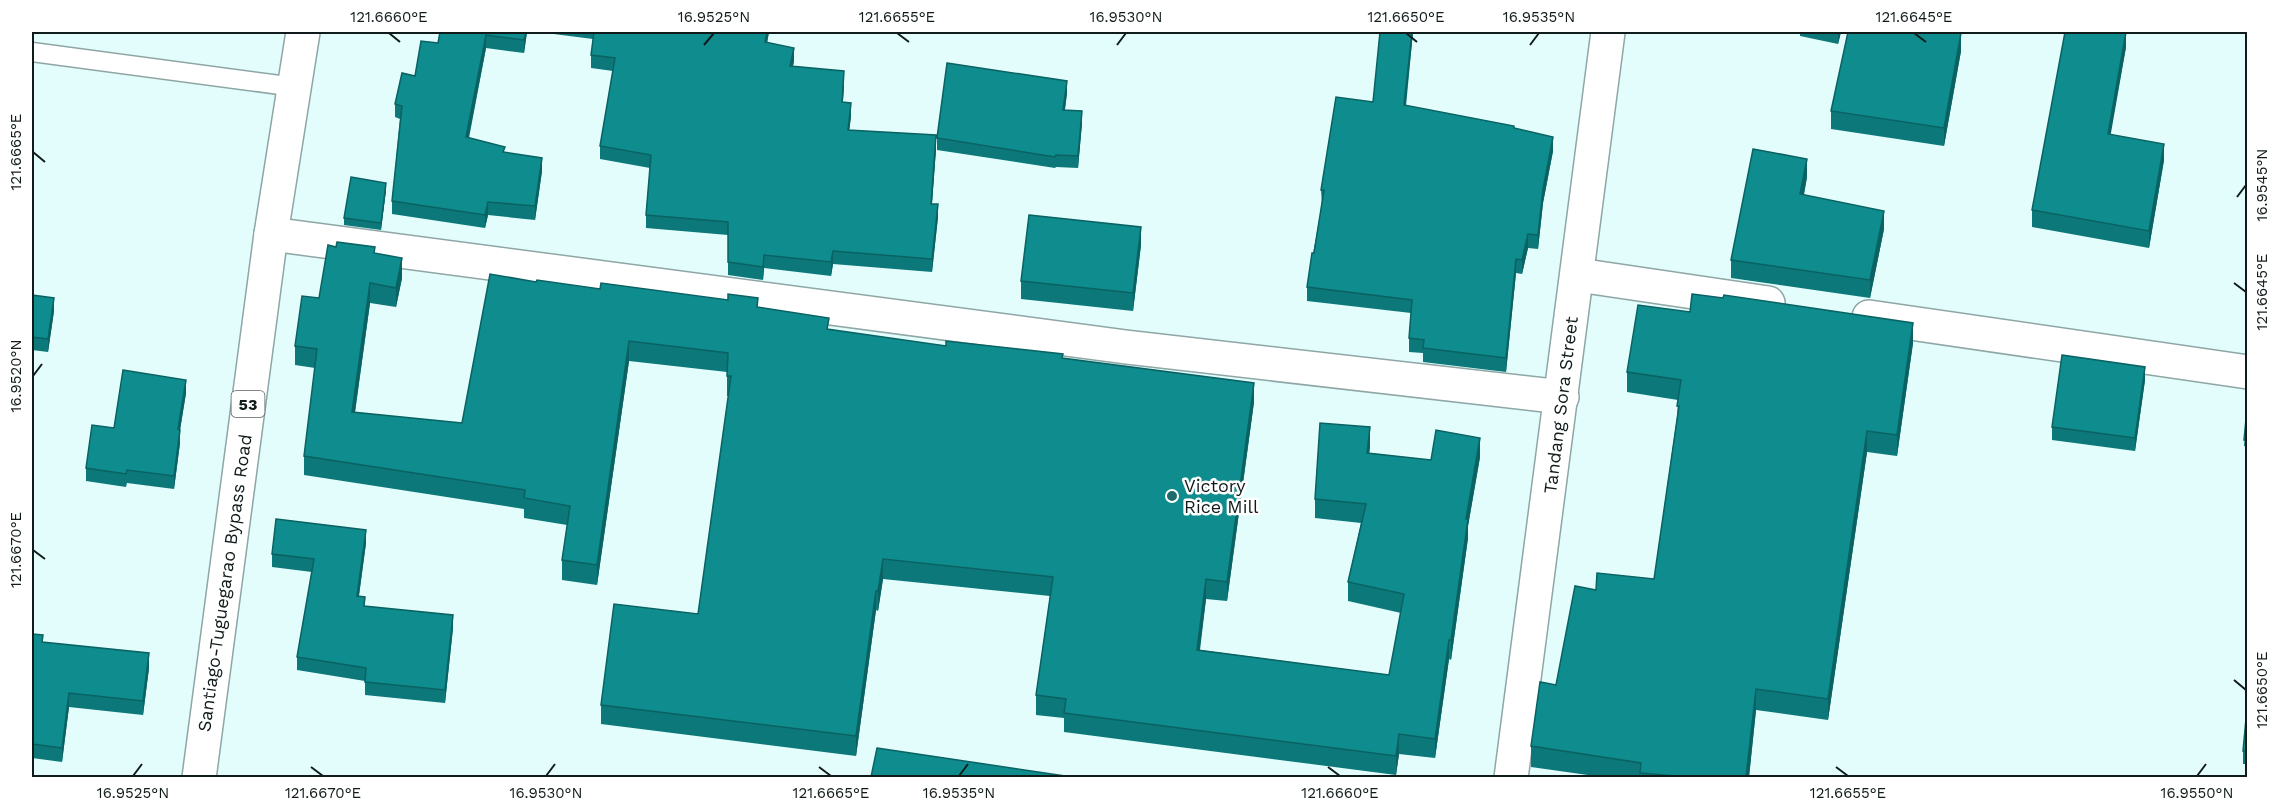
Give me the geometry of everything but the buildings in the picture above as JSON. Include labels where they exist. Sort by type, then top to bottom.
[{"type":"main road","name":"Santiago-Tuguegarao Bypass Road","points":[[199,777],[271,234],[303,32]]},
{"type":"main road","name":"Tandang Sora Street","points":[[1511,777],[1608,32]]},
{"type":"main road","points":[[271,234],[1114,345],[1562,397]]},
{"type":"main road","points":[[1578,275],[1800,307]]},
{"type":"main road","points":[[1835,312],[2247,372]]},
{"type":"lane","points":[[32,52],[295,87]]},
{"type":"place","name":"Victory Rice Mill","points":[[1172,496]]}]
